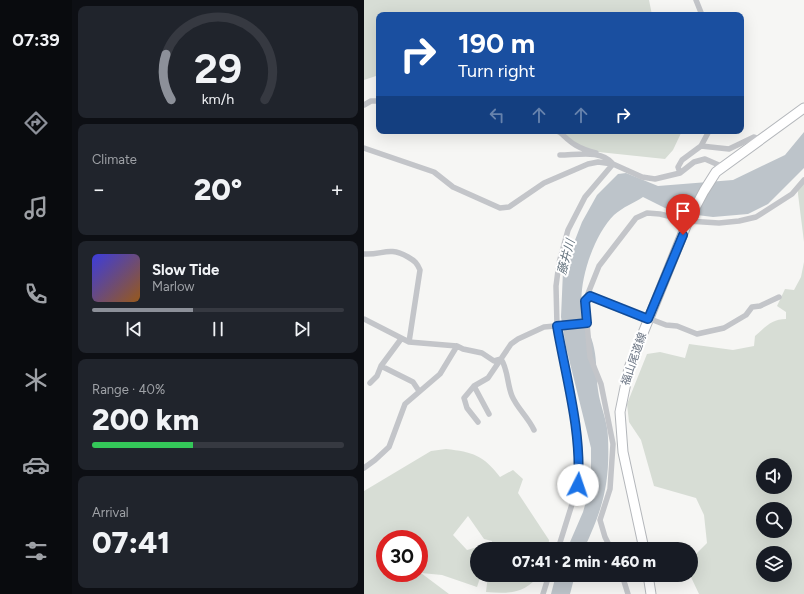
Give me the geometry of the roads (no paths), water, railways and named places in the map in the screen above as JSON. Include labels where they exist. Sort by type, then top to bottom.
[{"type":"main road","name":"福山尾道線","points":[[642,542],[623,452],[620,412],[628,368],[689,219],[704,191],[719,169],[804,108]]},
{"type":"main road","points":[[649,582],[651,594]]},
{"type":"street","points":[[696,0],[701,12]]},
{"type":"street","points":[[364,105],[371,101],[376,101]]},
{"type":"street","points":[[562,134],[572,144],[580,149],[608,157],[613,164]]},
{"type":"street","points":[[680,173],[678,167],[682,160],[701,146],[707,134]]},
{"type":"street","points":[[701,146],[729,149],[754,137],[760,139]]},
{"type":"street","points":[[364,148],[434,172],[452,187],[500,208],[508,207],[544,183],[588,164],[598,162],[613,164],[642,177],[655,179],[680,173],[694,162],[705,159],[719,169]]},
{"type":"street","points":[[560,155],[598,154]]},
{"type":"street","points":[[560,542],[578,485],[580,461],[578,435],[557,326],[556,286],[558,263],[568,230],[585,197],[613,164]]},
{"type":"street","points":[[608,542],[600,520],[610,489],[613,444],[601,384],[590,357],[585,301],[599,266],[636,218],[647,213],[719,223],[739,221],[756,217],[792,194],[804,180]]},
{"type":"street","points":[[364,254],[375,255],[397,251],[417,262],[420,270],[408,342]]},
{"type":"street","points":[[585,301],[590,296],[648,319],[697,334],[724,328],[746,315],[752,307],[760,306],[779,297]]},
{"type":"street","points":[[364,320],[408,342],[457,346],[463,349],[482,353],[494,361],[501,359]]},
{"type":"street","points":[[478,422],[467,408],[464,398],[474,386],[488,378],[511,344],[518,339],[544,327],[587,323]]},
{"type":"street","points":[[370,383],[377,376],[381,366],[401,339]]},
{"type":"street","points":[[364,468],[389,447],[405,404],[440,374],[457,346]]},
{"type":"street","points":[[501,359],[516,404],[529,419],[534,430]]},
{"type":"street","points":[[381,366],[412,382],[419,391]]},
{"type":"street","points":[[474,386],[489,414]]},
{"type":"street","points":[[613,444],[623,452]]},
{"type":"street","points":[[543,594],[547,582]]},
{"type":"street","points":[[624,582],[628,594]]},
{"type":"water label","name":"藤井川","points":[[566,257]]}]
